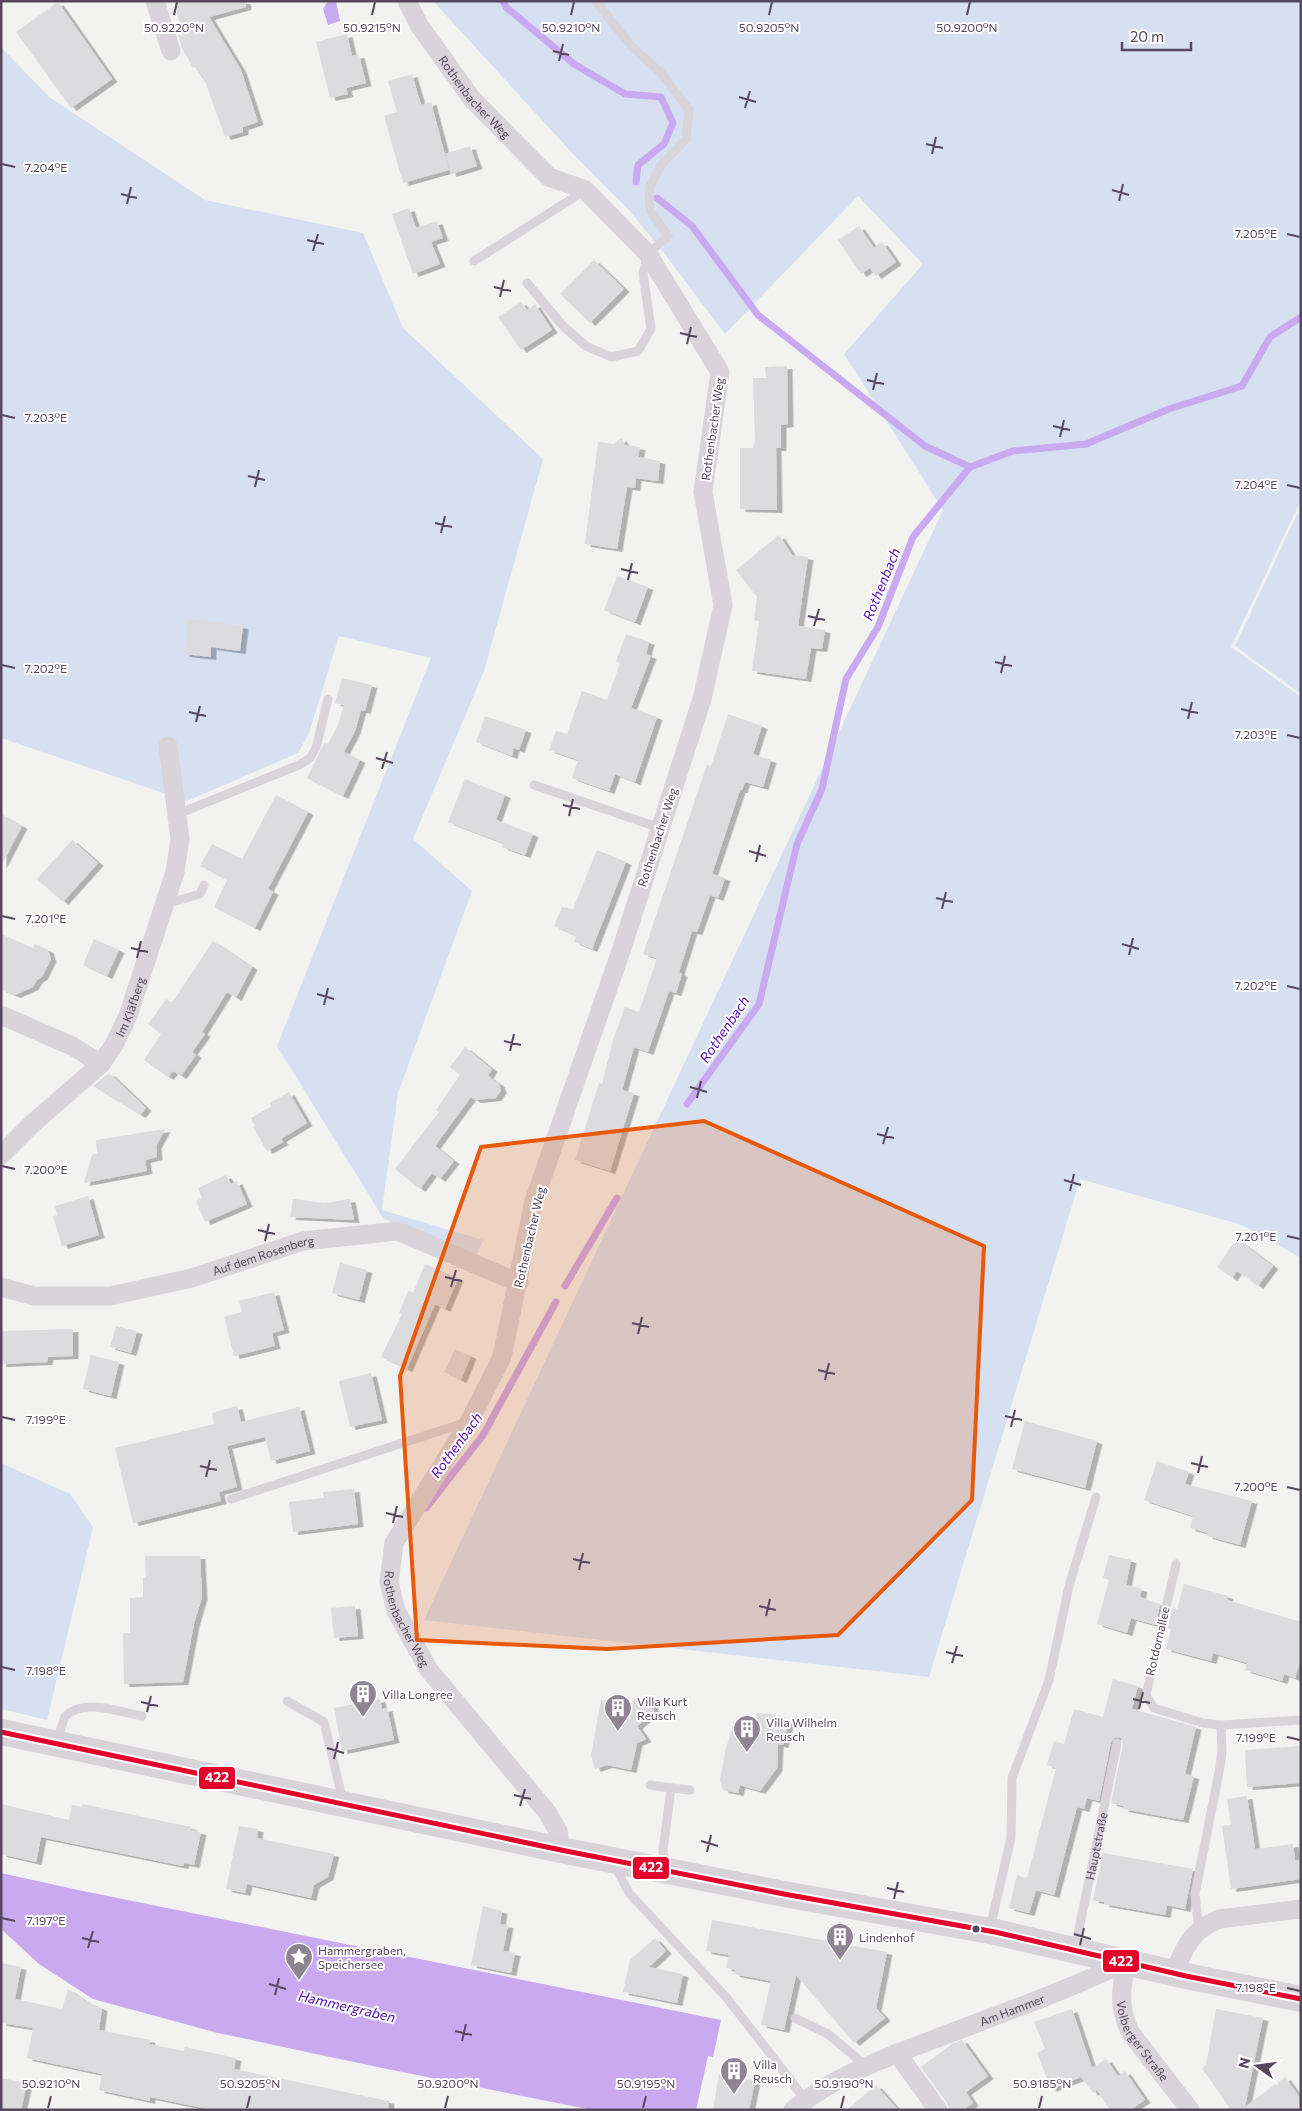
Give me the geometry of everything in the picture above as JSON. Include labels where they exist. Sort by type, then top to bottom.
[{"type":"main road","points":[[1,1732],[561,1850],[989,1931],[1075,1949],[1174,1974],[1301,1998]]},
{"type":"street","points":[[156,1],[171,51]]},
{"type":"street","name":"Rothenbacher Weg","points":[[407,1],[419,25],[472,99],[549,177],[586,190],[648,254],[720,372],[703,492],[723,605],[702,699],[622,948],[534,1201],[502,1356],[469,1422],[394,1543],[389,1582],[396,1611],[429,1670],[547,1812],[558,1831],[561,1850]]},
{"type":"street","name":"Im Kläfberg","points":[[1,1155],[32,1124],[101,1064],[115,1043],[128,1016],[174,872],[180,838],[168,746]]},
{"type":"street","points":[[1,1015],[72,1046],[101,1064]]},
{"type":"street","name":"Auf dem Rosenberg","points":[[1,1287],[34,1296],[110,1296],[192,1278],[303,1241],[398,1231],[518,1284]]},
{"type":"street","points":[[1174,1974],[1183,1949],[1190,1939],[1219,1919],[1301,1909]]},
{"type":"street","name":"Am Hammer","points":[[799,2105],[865,2065],[1082,1983],[1126,1962]]},
{"type":"street","name":"Volberger Straße","points":[[1126,1962],[1120,1992],[1121,2007],[1127,2026],[1190,2110]]},
{"type":"street","points":[[897,2053],[938,2110]]},
{"type":"lane","points":[[527,283],[563,326],[586,346],[611,357],[638,350],[651,329],[643,273],[648,254],[668,236],[650,210],[649,188],[662,165],[686,139],[689,110],[661,73],[631,46],[596,1]]},
{"type":"lane","points":[[474,261],[586,190]]},
{"type":"lane","points":[[178,814],[299,765],[310,758],[316,748],[328,700]]},
{"type":"lane","points":[[534,785],[660,828]]},
{"type":"lane","points":[[163,904],[200,894],[204,885]]},
{"type":"lane","points":[[232,1498],[469,1422]]},
{"type":"lane","points":[[989,1931],[1011,1838],[1012,1778],[1049,1680],[1069,1586],[1096,1496]]},
{"type":"lane","name":"Rotdornallee","points":[[1176,1564],[1146,1695],[1154,1708],[1203,1722],[1221,1725],[1301,1720]]},
{"type":"lane","points":[[286,1701],[324,1722],[343,1804]]},
{"type":"lane","points":[[56,1744],[65,1716],[79,1708],[90,1707],[142,1716]]},
{"type":"lane","points":[[1199,1931],[1196,1894],[1220,1767],[1222,1751],[1221,1725]]},
{"type":"lane","name":"Hauptstraße","points":[[1075,1949],[1117,1743]]},
{"type":"lane","points":[[650,1785],[690,1790]]},
{"type":"lane","points":[[665,1870],[663,1850],[671,1788]]},
{"type":"lane","points":[[612,1859],[629,1893],[726,1997],[786,2074],[799,2105]]},
{"type":"lane","points":[[795,2018],[828,2034],[865,2065]]},
{"type":"highlighted area","points":[[704,1121],[984,1246],[972,1500],[838,1635],[607,1649],[417,1640],[400,1376],[481,1147]]},
{"type":"shaded area","points":[[433,1],[1301,1],[1301,500],[1231,647],[1301,697],[1301,1258],[1242,1225],[1080,1179],[929,1677],[424,1620],[943,510],[844,354],[923,264],[858,196],[725,334],[628,209],[574,155]]},
{"type":"shaded area","points":[[1,47],[49,97],[205,200],[363,233],[403,328],[543,459],[484,671],[413,839],[472,891],[398,1093],[382,1210],[483,1240],[475,1259],[383,1218],[277,1046],[431,658],[339,636],[309,733],[298,753],[187,801],[1,738]]},
{"type":"shaded area","points":[[1301,506],[1301,694],[1235,646]]},
{"type":"shaded area","points":[[1,1463],[70,1494],[93,1527],[47,1720],[1,1709]]},
{"type":"water","points":[[328,1],[336,1],[340,21],[328,25],[323,9]]},
{"type":"water","name":"Hammergraben, Speichersee","points":[[1,1873],[721,2020],[713,2057],[708,2056],[696,2110],[592,2110],[218,2033],[93,1999],[39,1964],[1,1929]]},
{"type":"building","points":[[174,1],[245,1],[246,7],[209,17],[241,70],[258,122],[243,127],[243,132],[225,137],[206,84],[195,67],[193,68],[182,48],[178,35],[183,36]]},
{"type":"building","points":[[58,2],[112,79],[71,108],[16,32]]},
{"type":"building","points":[[347,34],[352,56],[359,55],[366,83],[346,88],[348,94],[330,98],[316,42]]},
{"type":"building","points":[[412,74],[421,105],[431,102],[449,170],[403,183],[384,116],[397,112],[388,81]]},
{"type":"building","points":[[470,146],[477,166],[451,174],[445,154]]},
{"type":"building","points":[[409,208],[416,228],[437,221],[443,238],[431,242],[440,264],[413,274],[392,214]]},
{"type":"building","points":[[859,226],[874,248],[882,242],[896,262],[876,276],[870,268],[861,274],[838,240]]},
{"type":"building","points":[[594,260],[624,289],[590,323],[560,294]]},
{"type":"building","points":[[521,302],[527,310],[535,304],[552,330],[521,350],[498,317]]},
{"type":"building","points":[[787,366],[788,424],[781,425],[781,448],[776,448],[777,510],[740,509],[740,448],[753,448],[755,438],[753,378],[766,378],[765,367]]},
{"type":"building","points":[[621,438],[625,445],[640,447],[638,457],[660,461],[658,481],[636,478],[635,488],[627,487],[617,549],[585,544],[598,442],[614,444]]},
{"type":"building","points":[[779,535],[792,555],[808,557],[798,626],[825,630],[822,649],[811,648],[806,679],[752,671],[759,621],[754,620],[757,597],[736,570]]},
{"type":"building","points":[[617,576],[648,587],[635,622],[604,610]]},
{"type":"building","points":[[188,619],[243,626],[240,651],[211,647],[211,657],[184,654]]},
{"type":"building","points":[[626,634],[649,642],[646,654],[651,656],[631,708],[657,717],[635,782],[615,774],[609,791],[572,778],[578,760],[549,750],[556,731],[567,734],[582,691],[607,700],[620,663],[616,661]]},
{"type":"building","points":[[342,678],[372,685],[365,711],[361,710],[355,731],[344,752],[360,760],[343,796],[307,778],[324,743],[328,744],[338,725],[344,705],[335,703]]},
{"type":"building","points":[[728,714],[762,726],[753,754],[771,760],[763,787],[745,782],[742,790],[740,790],[712,874],[725,878],[718,898],[710,895],[697,932],[692,931],[679,972],[682,974],[676,993],[669,991],[648,1052],[634,1047],[622,1090],[634,1093],[610,1171],[575,1160],[599,1083],[602,1084],[613,1040],[625,1007],[639,1012],[657,958],[643,954],[707,765],[711,766]]},
{"type":"building","points":[[485,716],[526,730],[519,750],[514,748],[512,756],[476,742]]},
{"type":"building","points":[[465,779],[505,795],[496,820],[533,834],[525,855],[502,847],[503,843],[448,822]]},
{"type":"building","points":[[276,795],[308,812],[268,889],[273,892],[255,928],[214,907],[227,880],[200,866],[212,844],[242,859]]},
{"type":"building","points":[[1,814],[22,826],[1,866]]},
{"type":"building","points":[[72,840],[98,863],[63,902],[37,879]]},
{"type":"building","points":[[597,850],[626,862],[592,949],[574,942],[576,936],[554,926],[562,907],[573,909]]},
{"type":"building","points":[[1,934],[33,948],[35,944],[48,950],[51,959],[42,977],[37,980],[33,987],[15,995],[1,989]]},
{"type":"building","points":[[94,939],[119,950],[107,976],[83,965]]},
{"type":"building","points":[[213,941],[252,967],[236,998],[227,992],[202,1032],[205,1034],[192,1052],[196,1055],[181,1076],[173,1071],[168,1077],[144,1060],[161,1034],[148,1024],[166,999],[172,1003]]},
{"type":"building","points":[[465,1047],[492,1069],[488,1076],[499,1084],[501,1090],[496,1098],[475,1100],[471,1097],[435,1146],[454,1161],[440,1179],[432,1173],[420,1189],[395,1169],[439,1112],[436,1110],[460,1075],[450,1067]]},
{"type":"building","points":[[109,1073],[146,1108],[140,1115],[93,1086]]},
{"type":"building","points":[[289,1092],[307,1123],[281,1139],[283,1142],[267,1151],[253,1127],[255,1126],[251,1118],[272,1106],[270,1103]]},
{"type":"building","points":[[165,1129],[156,1146],[157,1157],[145,1160],[147,1171],[84,1183],[92,1155],[97,1153],[96,1140]]},
{"type":"building","points":[[226,1175],[231,1184],[237,1181],[247,1204],[205,1222],[196,1201],[202,1198],[198,1188]]},
{"type":"building","points":[[88,1196],[99,1235],[62,1246],[53,1216],[57,1215],[55,1206]]},
{"type":"building","points":[[293,1199],[325,1203],[350,1199],[354,1220],[290,1217]]},
{"type":"building","points":[[1237,1239],[1273,1266],[1258,1286],[1237,1271],[1232,1278],[1217,1267]]},
{"type":"building","points":[[340,1263],[367,1270],[359,1300],[332,1293]]},
{"type":"building","points":[[425,1264],[458,1278],[445,1309],[435,1304],[407,1369],[381,1357],[402,1314],[399,1313],[408,1291],[413,1293]]},
{"type":"building","points":[[274,1292],[284,1330],[272,1333],[275,1346],[234,1356],[224,1317],[242,1312],[239,1301]]},
{"type":"building","points":[[116,1326],[137,1331],[131,1353],[110,1347]]},
{"type":"building","points":[[73,1329],[73,1356],[48,1357],[47,1362],[1,1364],[1,1331]]},
{"type":"building","points":[[455,1349],[471,1356],[461,1380],[444,1372]]},
{"type":"building","points":[[91,1355],[119,1362],[111,1396],[83,1389]]},
{"type":"building","points":[[371,1373],[382,1420],[350,1427],[339,1381]]},
{"type":"building","points":[[237,1406],[241,1422],[299,1407],[310,1451],[271,1461],[265,1437],[227,1446],[237,1487],[219,1492],[221,1501],[133,1523],[115,1448],[214,1424],[212,1413]]},
{"type":"building","points":[[1025,1421],[1097,1441],[1085,1488],[1012,1469]]},
{"type":"building","points":[[1157,1461],[1189,1472],[1185,1484],[1252,1501],[1240,1545],[1207,1536],[1208,1533],[1190,1528],[1193,1516],[1144,1500]]},
{"type":"building","points":[[354,1489],[358,1524],[293,1532],[289,1502],[324,1498],[323,1492]]},
{"type":"building","points":[[1109,1555],[1131,1560],[1126,1585],[1142,1589],[1140,1597],[1160,1604],[1156,1625],[1131,1618],[1127,1633],[1097,1624],[1109,1580],[1103,1578]]},
{"type":"building","points":[[145,1556],[200,1556],[202,1597],[194,1624],[183,1682],[124,1684],[123,1633],[130,1633],[130,1598],[143,1597],[143,1577],[146,1578]]},
{"type":"building","points":[[1184,1584],[1228,1596],[1227,1600],[1301,1622],[1301,1659],[1295,1678],[1284,1674],[1282,1681],[1245,1670],[1247,1663],[1213,1653],[1211,1661],[1166,1649],[1171,1629],[1168,1628],[1172,1608],[1177,1609]]},
{"type":"building","points":[[355,1606],[358,1636],[334,1638],[331,1608]]},
{"type":"building","points":[[1113,1679],[1138,1686],[1132,1709],[1196,1727],[1185,1774],[1194,1776],[1183,1820],[1123,1809],[1124,1806],[1111,1803],[1123,1744],[1121,1738],[1115,1737],[1111,1742],[1099,1801],[1087,1798],[1084,1809],[1077,1807],[1054,1895],[1036,1890],[1029,1913],[1009,1908],[1017,1875],[1027,1878],[1056,1768],[1047,1765],[1054,1741],[1064,1744],[1074,1709],[1103,1717]]},
{"type":"building","name":"Villa Kurt Reusch","points":[[635,1696],[652,1701],[654,1712],[637,1726],[646,1739],[637,1743],[631,1770],[607,1765],[595,1769],[591,1755],[601,1700],[632,1707]]},
{"type":"building","name":"Villa Longree","points":[[380,1699],[382,1709],[387,1708],[394,1740],[342,1751],[334,1708]]},
{"type":"building","name":"Villa Wilhelm Reusch","points":[[757,1713],[774,1714],[779,1720],[789,1720],[783,1745],[778,1744],[777,1768],[760,1791],[740,1785],[738,1793],[723,1790],[720,1780],[725,1752],[733,1725],[755,1731]]},
{"type":"building","points":[[1301,1746],[1301,1783],[1247,1787],[1245,1750]]},
{"type":"building","points":[[1247,1796],[1255,1849],[1293,1844],[1295,1860],[1301,1860],[1301,1879],[1231,1889],[1222,1826],[1231,1825],[1227,1799]]},
{"type":"building","points":[[1,1804],[69,1820],[72,1805],[82,1807],[82,1804],[191,1827],[191,1830],[201,1832],[194,1865],[184,1863],[183,1866],[41,1837],[36,1862],[1,1854]]},
{"type":"building","points":[[239,1826],[258,1829],[257,1838],[334,1854],[328,1877],[314,1885],[311,1898],[247,1884],[245,1893],[226,1889]]},
{"type":"building","points":[[1103,1853],[1193,1869],[1185,1909],[1167,1905],[1165,1915],[1104,1904],[1104,1902],[1093,1900]]},
{"type":"building","points":[[483,1906],[502,1911],[500,1924],[508,1925],[503,1951],[515,1953],[511,1973],[471,1965]]},
{"type":"building","points":[[712,1920],[887,1952],[876,2008],[885,2018],[854,2043],[796,1975],[784,2030],[761,2025],[771,1981],[734,1974],[735,1970],[726,1968],[729,1955],[706,1951]]},
{"type":"building","points":[[655,1938],[666,1951],[649,1967],[683,1974],[677,2003],[623,1992],[630,1960]]},
{"type":"building","points":[[1,1963],[21,1967],[15,1999],[62,2009],[68,1989],[89,2003],[102,2008],[99,2030],[150,2040],[149,2044],[184,2051],[185,2047],[236,2058],[234,2069],[389,2101],[388,2110],[213,2110],[150,2097],[150,2101],[99,2090],[102,2074],[27,2058],[33,2028],[1,2023]]},
{"type":"building","points":[[1072,2009],[1092,2068],[1106,2059],[1118,2076],[1125,2071],[1145,2100],[1130,2110],[1110,2110],[1097,2090],[1093,2093],[1081,2077],[1051,2089],[1037,2053],[1045,2049],[1034,2022]]},
{"type":"building","points":[[1216,2009],[1263,2018],[1245,2107],[1285,2077],[1301,2099],[1301,2110],[1231,2110],[1202,2068],[1206,2065]]},
{"type":"building","points":[[962,2040],[988,2076],[966,2092],[973,2103],[963,2110],[949,2110],[947,2103],[921,2067],[952,2044]]},
{"type":"building","name":"Villa Reusch","points":[[719,2074],[755,2081],[749,2110],[713,2110]]},
{"type":"building","points":[[1,2078],[27,2083],[21,2110],[1,2110]]},
{"type":"building","points":[[876,2085],[898,2110],[847,2110]]},
{"type":"waterway","name":"Rothenbach","points":[[503,1],[506,7],[574,64],[625,94],[661,97],[673,123],[664,144],[638,165],[636,182]]},
{"type":"waterway","name":"Rothenbach","points":[[657,198],[692,226],[758,315],[925,446],[970,467],[913,537],[878,627],[846,679],[822,789],[797,844],[759,1004],[687,1104]]},
{"type":"waterway","points":[[970,467],[1013,451],[1086,444],[1169,409],[1242,386],[1270,337],[1301,317]]},
{"type":"waterway","name":"Rothenbach","points":[[565,1286],[617,1198]]},
{"type":"waterway","name":"Rothenbach","points":[[426,1508],[483,1435],[556,1302]]},
{"type":"transit line","name":"422","points":[[1,1732],[561,1850],[784,1894],[995,1932],[1186,1976],[1301,1999]]},
{"type":"place","name":"Villa Longree","points":[[363,1718]]},
{"type":"place","name":"Villa Kurt Reusch","points":[[618,1732]]},
{"type":"place","name":"Villa Wilhelm Reusch","points":[[747,1753]]},
{"type":"place","name":"Lindenhof","points":[[840,1961]]},
{"type":"place","name":"Hammergraben, Speichersee","points":[[299,1981]]},
{"type":"place","name":"Villa Reusch","points":[[734,2095]]},
{"type":"water label","name":"Hammergraben","points":[[347,2006]]}]
